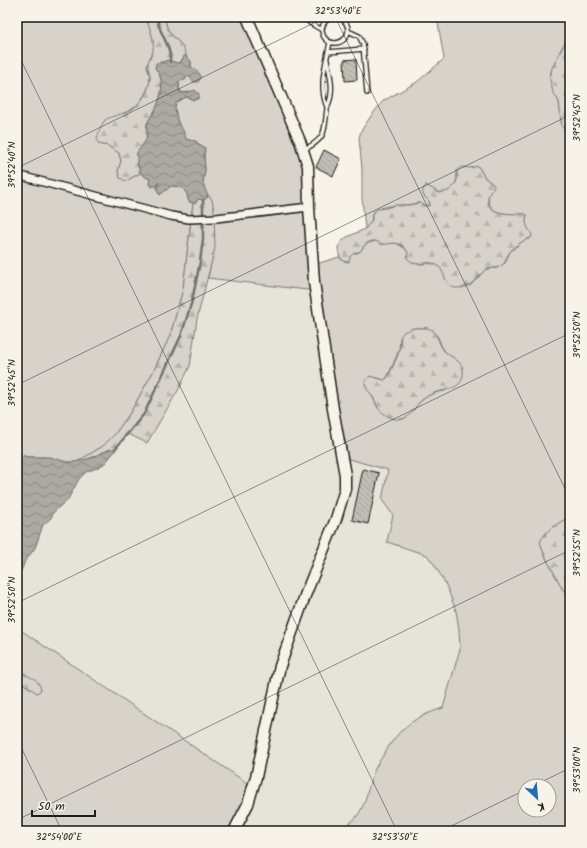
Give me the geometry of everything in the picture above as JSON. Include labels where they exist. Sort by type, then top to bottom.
[{"type":"street","points":[[234,831],[248,804],[256,777],[280,666],[306,593],[336,519],[345,489],[345,475],[320,330],[314,282],[308,166],[281,95],[247,17]]},
{"type":"street","points":[[17,174],[171,216],[189,219],[216,218],[309,207]]},
{"type":"lane","points":[[305,17],[310,23],[322,30],[324,36],[330,42],[336,43],[342,41],[348,30],[345,22],[340,19],[331,18],[326,22],[322,30]]},
{"type":"lane","points":[[345,22],[348,17]]},
{"type":"lane","points":[[348,30],[359,36],[362,41],[364,49],[367,93]]},
{"type":"lane","points":[[327,107],[324,100],[322,79],[330,42]]},
{"type":"lane","points":[[328,52],[364,49]]},
{"type":"lane","points":[[303,150],[317,142],[323,134],[326,125],[327,107],[332,92],[332,76],[327,60]]},
{"type":"shaded area","points":[[208,278],[315,291],[388,470],[382,500],[393,514],[387,542],[427,555],[436,567],[447,587],[456,611],[460,649],[443,708],[428,713],[395,737],[375,769],[360,814],[338,831],[234,831],[253,787],[17,627],[17,578],[38,539],[43,525],[68,499],[79,479],[86,472],[97,468],[110,456],[128,434],[148,443],[180,387]]},
{"type":"green space","points":[[17,17],[146,17],[153,37],[154,46],[154,50],[147,65],[150,79],[148,87],[141,100],[135,106],[118,117],[99,144],[108,146],[119,153],[121,161],[118,171],[126,181],[140,173],[150,179],[149,185],[159,182],[157,187],[159,194],[171,186],[182,187],[187,194],[189,202],[193,203],[183,289],[170,336],[153,372],[130,413],[115,434],[103,446],[77,462],[67,462],[44,457],[28,457],[17,454]]},
{"type":"green space","points":[[146,17],[165,17],[168,30],[182,46],[186,56],[181,62],[177,63],[167,60],[160,62],[155,68],[160,78],[160,96],[157,107],[147,123],[147,139],[137,153],[137,163],[140,173],[126,181],[120,178],[118,171],[121,161],[119,153],[108,146],[99,144],[97,140],[102,124],[105,120],[135,107],[141,101],[148,88],[150,77],[148,62],[153,52],[153,46]]},
{"type":"green space","points":[[165,17],[247,17],[308,166],[313,265],[339,257],[343,261],[354,253],[358,253],[366,244],[376,241],[381,244],[396,243],[406,249],[417,264],[435,264],[438,266],[443,271],[448,283],[470,286],[486,269],[497,268],[505,263],[510,252],[525,239],[529,239],[531,233],[526,224],[527,215],[499,212],[491,207],[488,198],[494,187],[480,169],[474,167],[457,174],[455,185],[446,192],[442,193],[436,191],[426,185],[430,205],[426,206],[418,203],[380,208],[373,212],[371,222],[365,229],[359,138],[361,131],[383,101],[417,82],[444,59],[437,17],[568,17],[566,41],[550,75],[559,102],[562,127],[570,132],[570,516],[567,518],[544,554],[563,590],[570,594],[570,831],[338,831],[348,825],[360,811],[364,804],[376,767],[396,736],[409,724],[424,715],[443,708],[460,649],[456,611],[447,587],[436,567],[427,555],[387,542],[393,515],[382,500],[388,470],[342,457],[315,291],[208,278],[214,248],[212,200],[205,191],[203,183],[205,170],[205,150],[198,143],[186,139],[175,113],[175,103],[186,97],[194,100],[199,98],[195,91],[182,93],[179,88],[179,81],[185,80],[187,76],[190,77],[193,82],[196,72],[191,67],[191,61],[186,56],[181,45],[168,30]],"holes":[[[414,328],[427,328],[438,337],[443,350],[461,364],[445,391],[428,396],[421,401],[407,417],[400,420],[378,408],[372,396],[375,377],[384,380],[387,378],[399,350],[400,337]]]},
{"type":"green space","points":[[568,17],[570,17],[570,132],[562,127],[559,102],[553,93],[550,79],[552,68],[566,41]]},
{"type":"green space","points":[[478,166],[485,178],[493,184],[494,187],[488,198],[490,207],[499,212],[527,215],[526,223],[532,235],[531,238],[521,242],[512,249],[504,263],[500,266],[486,269],[470,285],[457,288],[452,287],[447,282],[438,266],[432,263],[418,264],[411,261],[407,258],[408,253],[406,249],[396,243],[382,244],[376,241],[371,241],[363,247],[361,251],[354,253],[350,257],[349,262],[343,261],[340,257],[338,247],[341,242],[347,237],[365,229],[372,220],[372,215],[377,209],[395,205],[420,203],[426,206],[430,205],[429,201],[423,195],[423,190],[426,185],[439,193],[448,191],[455,185],[457,180],[457,170],[462,167],[470,168]]},
{"type":"green space","points":[[208,195],[212,200],[214,210],[215,248],[197,319],[190,366],[180,387],[147,443],[128,434],[115,449],[77,462],[103,446],[115,434],[130,413],[153,372],[170,336],[183,289],[193,203],[196,203],[198,199],[206,199]]},
{"type":"green space","points":[[414,328],[427,328],[433,330],[444,351],[461,364],[463,376],[459,384],[455,387],[435,392],[420,401],[411,414],[402,419],[395,419],[385,415],[378,408],[374,398],[366,388],[365,381],[370,376],[384,380],[387,378],[398,354],[402,334]]},
{"type":"green space","points":[[570,516],[570,594],[563,590],[544,554],[540,542],[549,530]]},
{"type":"green space","points":[[22,631],[253,787],[234,831],[17,831],[17,682],[24,684],[31,689],[26,674],[17,670],[17,637]]},
{"type":"green space","points":[[17,670],[37,681],[41,690],[37,693],[24,684],[17,682]]},
{"type":"water","points":[[184,56],[191,61],[191,67],[198,71],[201,78],[198,82],[193,82],[188,76],[185,80],[179,81],[180,92],[186,93],[195,90],[199,94],[199,98],[194,100],[186,97],[176,103],[175,108],[178,124],[183,130],[186,139],[196,141],[200,146],[205,148],[205,170],[203,183],[208,197],[204,200],[198,199],[195,203],[188,200],[187,194],[182,187],[171,186],[160,195],[157,189],[159,182],[156,186],[151,187],[149,183],[150,179],[143,175],[137,161],[137,153],[147,137],[147,124],[158,103],[162,91],[161,79],[155,68],[156,63],[167,60],[177,63],[181,62]]},
{"type":"water","points":[[110,449],[115,449],[115,451],[105,463],[86,472],[79,479],[67,501],[53,513],[51,518],[43,525],[35,548],[25,561],[17,578],[17,454],[28,457],[50,457],[67,462],[75,462],[92,458]]},
{"type":"building","points":[[356,59],[357,80],[345,81],[344,60]]},
{"type":"building","points":[[324,150],[341,159],[333,176],[316,167]]},
{"type":"building","points":[[363,469],[379,473],[368,524],[352,520]]},
{"type":"waterway","points":[[157,17],[169,50],[170,62]]},
{"type":"waterway","points":[[115,449],[144,414],[181,336],[192,301],[200,262],[203,239],[203,200]]}]
